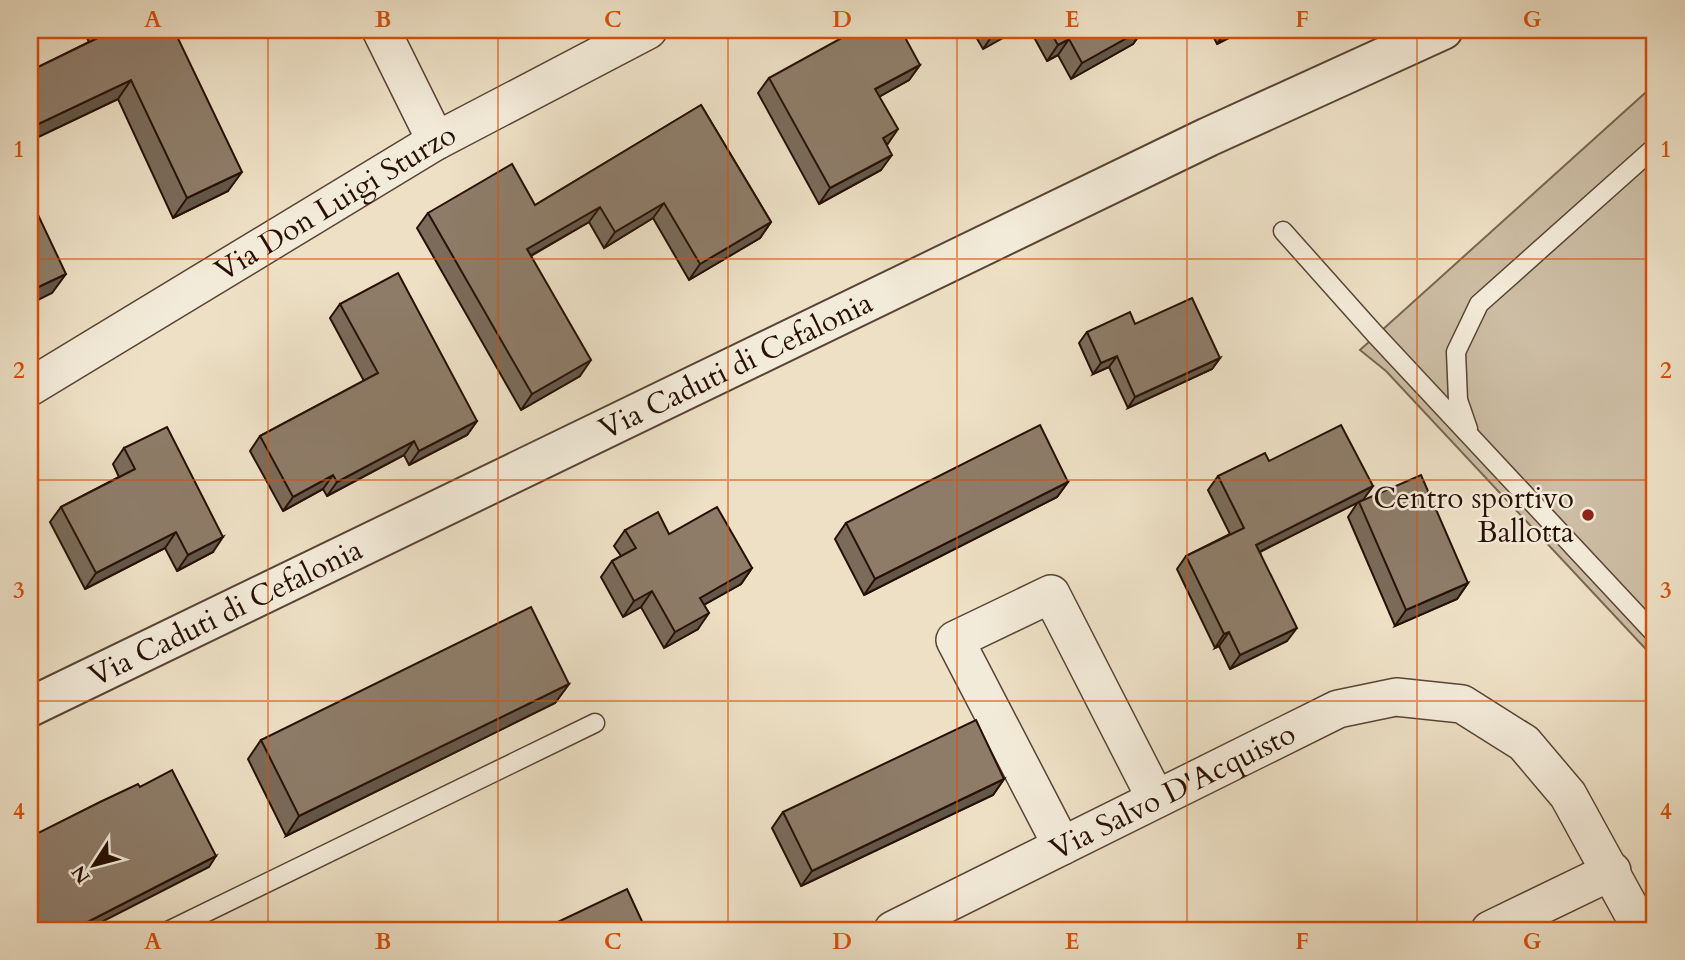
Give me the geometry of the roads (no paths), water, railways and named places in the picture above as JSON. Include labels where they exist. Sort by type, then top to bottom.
[{"type":"street","points":[[381,30],[436,141]]},
{"type":"street","name":"Via Don Luigi Sturzo","points":[[30,387],[436,141],[648,30]]},
{"type":"street","name":"Via Caduti di Cefalonia","points":[[30,707],[1195,143],[1435,31]]},
{"type":"street","points":[[1062,846],[955,640],[1051,594],[1156,799]]},
{"type":"street","name":"Via Salvo D'Acquisto","points":[[893,930],[1338,709],[1396,697],[1462,704],[1524,743],[1568,795],[1612,871]]},
{"type":"street","points":[[1490,930],[1612,871],[1642,930]]},
{"type":"lane","points":[[1470,436],[1458,400],[1456,352],[1479,304],[1655,147]]},
{"type":"lane","points":[[1283,230],[1655,635]]},
{"type":"lane","points":[[170,930],[595,723]]},
{"type":"place","name":"Centro sportivo Ballotta","points":[[1588,515]]}]
